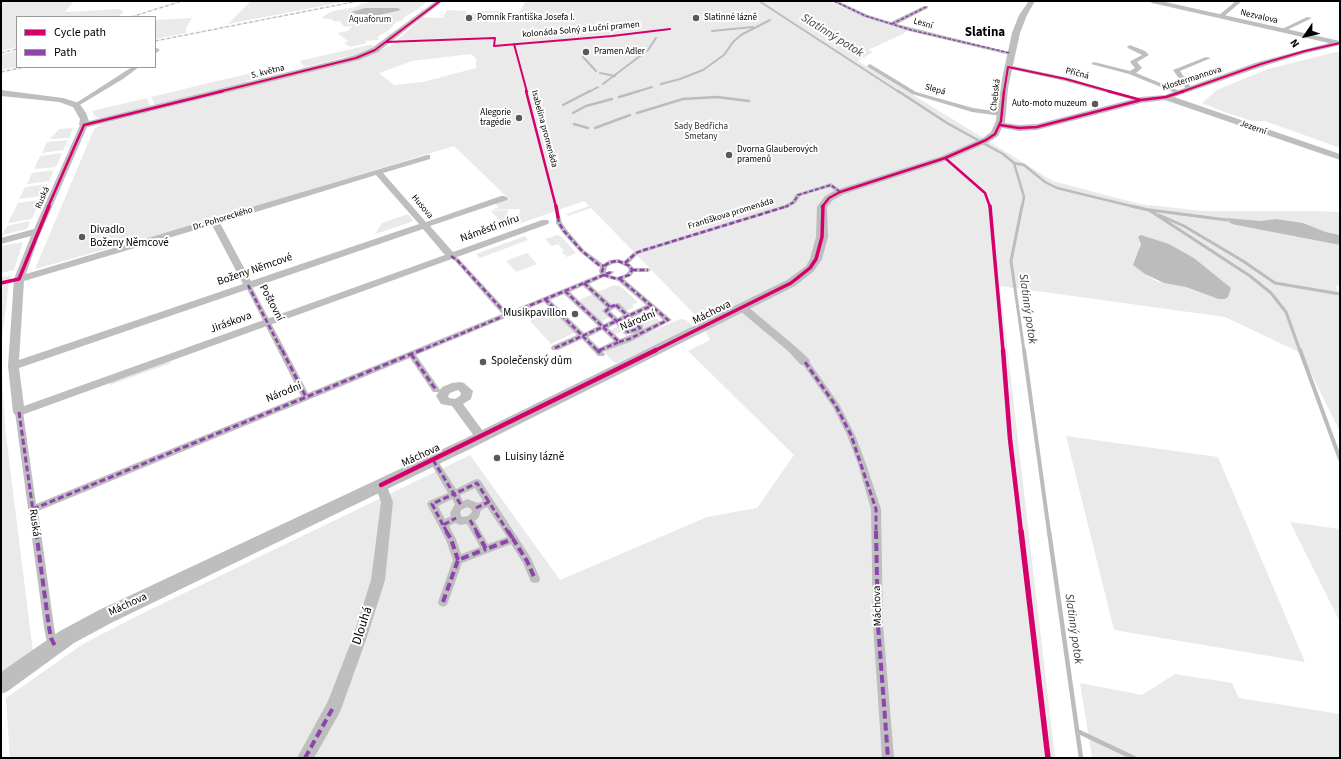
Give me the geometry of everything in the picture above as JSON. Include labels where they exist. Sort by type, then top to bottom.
[{"type":"street","name":"5. května","points":[[84,125],[356,58],[375,50],[440,1]]},
{"type":"street","name":"Lesní","points":[[835,1],[866,16],[892,24],[935,36],[1010,53]]},
{"type":"street","name":"Chebská","points":[[1000,125],[1010,53],[1016,32],[1026,10],[1032,1]]},
{"type":"street","name":"Nezvalova","points":[[1152,1],[1339,43]]},
{"type":"street","points":[[1220,17],[1239,1]]},
{"type":"street","points":[[892,24],[926,7]]},
{"type":"street","points":[[1281,31],[1309,18]]},
{"type":"street","name":"Klostermannova","points":[[1000,125],[1029,128],[1141,100],[1166,97],[1283,58],[1339,43]]},
{"type":"street","points":[[1130,47],[1143,52],[1146,55],[1134,62],[1139,68],[1131,73]]},
{"type":"street","points":[[1189,89],[1176,70],[1208,58]]},
{"type":"street","points":[[1094,64],[1131,73],[1180,93]]},
{"type":"street","name":"Slepá","points":[[870,66],[914,93],[972,110],[1001,114]]},
{"type":"street","points":[[76,105],[135,68]]},
{"type":"street","name":"Příčná","points":[[1008,68],[1066,79],[1141,100]]},
{"type":"street","points":[[1,94],[60,100],[76,105],[85,119],[84,125]]},
{"type":"street","name":"Jezerní","points":[[1166,97],[1340,157]]},
{"type":"street","name":"Ruská","points":[[56,646],[51,638],[49,627],[13,366],[19,279],[84,125]]},
{"type":"street","name":"Máchova","points":[[1,684],[76,632],[106,616],[481,437],[791,283],[810,268],[816,259],[822,238],[822,207],[829,198],[840,192],[919,167],[975,145],[995,134],[1000,125]]},
{"type":"street","name":"Dr. Pohoreckého","points":[[19,279],[215,222],[427,157]]},
{"type":"street","name":"Husova","points":[[378,172],[451,256]]},
{"type":"street","name":"Františkova promenáda","points":[[625,263],[636,253],[644,250],[787,206],[794,202],[798,195],[831,185],[840,192]]},
{"type":"street","name":"Boženy Němcové","points":[[13,366],[504,198]]},
{"type":"street","points":[[558,217],[559,223],[564,231],[582,251],[599,265],[604,266],[614,262],[625,263],[630,266],[632,270]]},
{"type":"street","name":"Poštovní","points":[[215,222],[306,397]]},
{"type":"street","name":"Náměstí míru","points":[[451,256],[546,222]]},
{"type":"street","points":[[1,240],[38,231]]},
{"type":"street","name":"Náměstí míru","points":[[451,256],[457,260],[507,314]]},
{"type":"street","name":"Jiráskova","points":[[19,412],[451,256]]},
{"type":"street","points":[[604,266],[602,271],[604,275]]},
{"type":"street","points":[[620,279],[632,270],[648,270]]},
{"type":"street","name":"Národní","points":[[33,509],[611,272]]},
{"type":"street","name":"Národní","points":[[545,299],[600,353],[619,342],[629,339],[668,320],[620,279],[610,278],[604,275]]},
{"type":"street","name":"Národní","points":[[584,283],[610,307]]},
{"type":"street","name":"Národní","points":[[565,291],[619,342]]},
{"type":"street","name":"Národní","points":[[618,306],[640,328],[628,332],[606,311],[610,307],[618,306]]},
{"type":"street","name":"Národní","points":[[555,348],[651,306]]},
{"type":"street","name":"Máchova","points":[[743,308],[792,349],[805,362],[836,406],[851,435],[862,464],[876,509],[878,625],[888,758]]},
{"type":"street","points":[[411,354],[445,401],[456,403],[467,396],[468,391],[466,388],[460,386],[452,386],[439,391]]},
{"type":"street","points":[[456,403],[481,437]]},
{"type":"street","points":[[433,460],[461,505]]},
{"type":"street","points":[[443,602],[458,560],[451,539],[432,504],[477,483],[527,561],[535,579]]},
{"type":"street","name":"Dlouhá","points":[[305,758],[334,706],[360,637],[378,580],[387,502],[381,485]]},
{"type":"street","points":[[476,508],[489,502]]},
{"type":"street","points":[[470,504],[476,508],[476,514],[470,520],[463,522],[454,516],[456,510],[461,505],[470,504]]},
{"type":"street","points":[[444,525],[456,518]]},
{"type":"street","points":[[470,520],[486,549]]},
{"type":"street","points":[[458,560],[513,539]]},
{"type":"green space","points":[[1,1],[74,1],[65,12],[119,9],[124,12],[119,16],[16,16],[16,47],[1,51]]},
{"type":"green space","points":[[251,1],[348,1],[228,24]]},
{"type":"green space","name":"Aquaforum","points":[[376,1],[427,1],[418,9],[403,18],[403,20],[396,22],[389,30],[377,37],[379,39],[378,40],[365,41],[367,43],[350,47],[344,43],[348,41],[337,33],[348,31],[352,26],[345,27],[339,21],[335,22],[331,19],[324,19],[322,17],[333,11]]},
{"type":"green space","name":"Sady Bedřicha Smetany","points":[[526,1],[828,1],[863,16],[908,30],[903,34],[868,50],[873,52],[858,61],[1053,181],[1140,204],[1203,211],[1340,212],[1340,235],[1326,232],[1303,223],[1276,219],[1247,221],[1236,225],[1340,245],[1340,286],[1336,286],[1340,295],[1340,432],[1301,353],[1225,317],[1000,286],[1055,758],[10,758],[6,698],[83,644],[137,616],[470,455],[560,580],[707,517],[757,508],[794,455],[688,351],[710,340],[700,320],[591,208],[568,216],[566,214],[589,206],[584,201],[516,225],[521,211],[519,209],[491,210],[499,207],[495,203],[508,198],[454,146],[217,218],[216,216],[206,219],[207,221],[35,269],[94,129],[102,124],[361,59],[391,45],[423,17],[443,18],[447,10],[467,11],[466,13],[477,13],[479,11],[499,11],[494,18],[515,19]],"holes":[[[471,54],[476,58],[476,68],[423,82],[394,85],[379,73],[412,61]],[[1141,236],[1169,244],[1194,258],[1230,288],[1228,295],[1217,299],[1186,287],[1156,281],[1145,274],[1141,270],[1139,246],[1141,244]]]},
{"type":"green space","points":[[192,18],[186,28],[186,33],[156,39],[156,20]]},
{"type":"green space","points":[[373,45],[373,48],[347,59],[345,57],[305,67],[299,61]]},
{"type":"green space","points":[[16,51],[16,67],[1,70],[1,55]]},
{"type":"green space","points":[[1340,51],[1340,148],[1265,121],[1252,121],[1202,103],[1217,90],[1268,69]]},
{"type":"green space","points":[[255,72],[260,78],[246,81],[247,83],[155,106],[151,97]]},
{"type":"green space","points":[[147,98],[151,107],[101,119],[95,116],[92,111]]},
{"type":"green space","points":[[73,128],[69,138],[50,139],[59,129]]},
{"type":"green space","points":[[68,140],[63,150],[42,153],[47,142]]},
{"type":"green space","points":[[62,153],[56,167],[34,169],[40,156]]},
{"type":"green space","points":[[54,170],[49,181],[27,184],[32,173]]},
{"type":"green space","points":[[48,184],[42,196],[19,199],[25,187]]},
{"type":"green space","points":[[40,200],[32,219],[8,223],[18,203]]},
{"type":"green space","points":[[509,210],[507,212],[508,215],[516,216],[512,226],[509,227],[506,227],[491,211]]},
{"type":"green space","points":[[408,214],[413,220],[411,222],[375,234],[382,223]]},
{"type":"green space","points":[[30,222],[27,229],[2,235],[7,226]]},
{"type":"green space","points":[[557,235],[561,236],[576,253],[567,257],[562,252],[564,251],[558,244],[552,246],[545,239]]},
{"type":"green space","points":[[525,236],[528,240],[480,258],[476,254]]},
{"type":"green space","points":[[23,242],[14,270],[1,273],[1,246]]},
{"type":"green space","points":[[527,253],[537,264],[516,272],[506,261]]},
{"type":"green space","points":[[12,275],[9,282],[1,347],[1,277]]},
{"type":"green space","points":[[614,285],[620,286],[638,302],[632,305],[634,307],[626,311],[616,303],[612,305],[598,292]]},
{"type":"green space","points":[[593,294],[607,307],[603,310],[610,317],[601,322],[579,300]]},
{"type":"green space","points":[[553,311],[576,332],[551,344],[530,321]]},
{"type":"green space","points":[[643,315],[646,318],[652,315],[661,322],[627,337],[621,332],[614,335],[610,330],[620,326],[629,335],[643,328],[635,319]]},
{"type":"green space","points":[[680,319],[686,320],[693,326],[682,333],[616,363],[612,361],[605,353],[606,351]]},
{"type":"green space","points":[[1,352],[5,427],[33,652],[1,674]]},
{"type":"green space","points":[[170,361],[171,363],[110,385],[109,383]]},
{"type":"green space","points":[[1066,436],[1218,457],[1305,662],[1114,630]]},
{"type":"green space","points":[[1290,522],[1340,529],[1340,622]]},
{"type":"green space","points":[[1175,674],[1232,683],[1239,698],[1340,714],[1340,758],[1092,758],[1080,683],[1142,695]]},
{"type":"shaded area","points":[[365,8],[398,8],[401,10],[370,17],[366,14],[351,12]]},
{"type":"shaded area","points":[[1227,218],[1260,221],[1276,219],[1303,223],[1326,232],[1340,235],[1340,245],[1236,225],[1230,223]]},
{"type":"shaded area","points":[[1141,235],[1169,244],[1194,258],[1231,288],[1228,297],[1225,299],[1218,299],[1186,287],[1164,283],[1145,274],[1133,265],[1141,244],[1138,237]]},
{"type":"waterway","name":"Slatinný potok","points":[[759,1],[899,92]]},
{"type":"waterway","points":[[661,84],[680,79],[703,70],[724,55],[733,42],[741,35],[770,20]]},
{"type":"waterway","points":[[712,31],[753,27]]},
{"type":"waterway","points":[[614,76],[648,50],[656,38]]},
{"type":"waterway","points":[[583,57],[596,71]]},
{"type":"waterway","points":[[600,73],[614,76]]},
{"type":"waterway","points":[[603,84],[614,76]]},
{"type":"waterway","points":[[589,92],[598,87]]},
{"type":"waterway","points":[[636,92],[652,87]]},
{"type":"waterway","points":[[563,105],[590,91]]},
{"type":"waterway","points":[[619,97],[639,91]]},
{"type":"waterway","name":"Slatinný potok","points":[[898,91],[947,123],[1003,154],[1014,163]]},
{"type":"waterway","points":[[637,113],[683,99],[717,97],[749,101]]},
{"type":"waterway","points":[[573,113],[586,106],[612,99]]},
{"type":"waterway","points":[[595,128],[630,115]]},
{"type":"waterway","points":[[574,124],[588,128]]},
{"type":"waterway","points":[[1014,163],[1024,165],[1045,182],[1057,188],[1135,207]]},
{"type":"waterway","name":"Slatinný potok","points":[[1014,163],[1024,197],[1022,207]]},
{"type":"waterway","name":"Slatinný potok","points":[[1022,206],[1011,261],[1024,351]]},
{"type":"waterway","points":[[1131,206],[1149,210],[1250,276],[1271,293],[1286,312],[1300,351]]},
{"type":"waterway","points":[[1150,210],[1227,220]]},
{"type":"waterway","points":[[1159,215],[1184,226],[1243,261],[1275,283],[1340,294]]},
{"type":"waterway","name":"Slatinný potok","points":[[1024,350],[1049,532]]},
{"type":"waterway","points":[[1300,350],[1340,459]]},
{"type":"waterway","name":"Slatinný potok","points":[[1049,531],[1077,731]]},
{"type":"waterway","points":[[1077,731],[1134,758]]},
{"type":"waterway","name":"Slatinný potok","points":[[1077,731],[1081,758]]},
{"type":"railway","points":[[134,16],[182,1]]},
{"type":"railway","points":[[156,41],[358,1]]},
{"type":"railway","points":[[1,53],[16,49]]},
{"type":"railway","points":[[1,72],[20,68]]},
{"type":"marked path","points":[[834,1],[866,16],[911,30],[1010,53]]},
{"type":"marked path","points":[[892,24],[926,7]]},
{"type":"marked path","points":[[625,263],[636,253],[644,250],[787,206],[794,202],[798,195],[831,185],[840,192]]},
{"type":"marked path","points":[[558,217],[559,223],[564,231],[582,251],[599,265],[604,266]]},
{"type":"marked path","points":[[451,256],[457,260],[507,315]]},
{"type":"marked path","points":[[618,261],[630,266],[632,270],[629,275],[617,279],[604,275],[602,271],[604,266],[610,262],[618,261]]},
{"type":"marked path","points":[[632,270],[648,270]]},
{"type":"marked path","points":[[33,509],[611,272]]},
{"type":"marked path","points":[[619,342],[629,339],[668,320],[620,279]]},
{"type":"marked path","points":[[584,283],[610,307]]},
{"type":"marked path","points":[[248,285],[306,397]]},
{"type":"marked path","points":[[565,291],[619,342],[598,351]]},
{"type":"marked path","points":[[545,299],[600,353]]},
{"type":"marked path","points":[[616,305],[628,316],[640,328],[628,332],[606,311],[610,307],[616,305]]},
{"type":"marked path","points":[[555,348],[651,306]]},
{"type":"marked path","points":[[411,354],[436,390]]},
{"type":"marked path","points":[[805,362],[836,406],[851,435],[876,509],[878,625],[888,758]]},
{"type":"marked path","points":[[19,412],[49,627],[51,638],[55,646]]},
{"type":"marked path","points":[[433,460],[454,494],[477,483],[489,502]]},
{"type":"marked path","points":[[443,525],[432,504],[454,494],[461,505]]},
{"type":"marked path","points":[[476,508],[489,502],[513,539]]},
{"type":"marked path","points":[[456,518],[443,525],[451,539],[458,560]]},
{"type":"marked path","points":[[470,520],[486,549],[513,539],[527,561],[535,579]]},
{"type":"marked path","points":[[443,602],[458,560],[486,549]]},
{"type":"marked path","points":[[305,758],[334,706]]},
{"type":"cycle path","points":[[1,283],[19,279],[34,239],[84,125],[356,58],[375,50],[440,1]]},
{"type":"cycle path","name":"kolonáda Solný a Luční pramen","points":[[386,42],[495,38],[494,46],[612,36],[670,29]]},
{"type":"cycle path","points":[[1000,125],[1019,128],[1037,127],[1141,100],[1166,97],[1261,64],[1305,51],[1340,43]]},
{"type":"cycle path","name":"Isabelina promenáda","points":[[514,44],[551,183],[558,217]]},
{"type":"cycle path","points":[[381,485],[791,283],[810,268],[816,259],[822,237],[822,207],[829,198],[840,192],[945,158],[986,140],[995,134],[1001,121],[1004,88],[1008,67],[1066,79],[1141,100]]},
{"type":"cycle path","points":[[945,158],[985,193],[991,208],[1010,439],[1048,758]]},
{"type":"place","name":"Pomník Františka Josefa I.","points":[[469,18]]},
{"type":"place","name":"Slatinné lázně","points":[[696,18]]},
{"type":"place","name":"Pramen Adler","points":[[586,52]]},
{"type":"place","name":"Auto-moto muzeum","points":[[1095,104]]},
{"type":"place","name":"Alegorie tragédie","points":[[519,118]]},
{"type":"place","name":"Dvorna Glauberových pramenů","points":[[729,155]]},
{"type":"place","name":"Divadlo Boženy Němcové","points":[[82,237]]},
{"type":"place","name":"Musikpavillon","points":[[575,314]]},
{"type":"place","name":"Společenský dům","points":[[483,362]]},
{"type":"place","name":"Luisiny lázně","points":[[497,458]]},
{"type":"district","name":"Slatina","points":[[985,33]]}]
